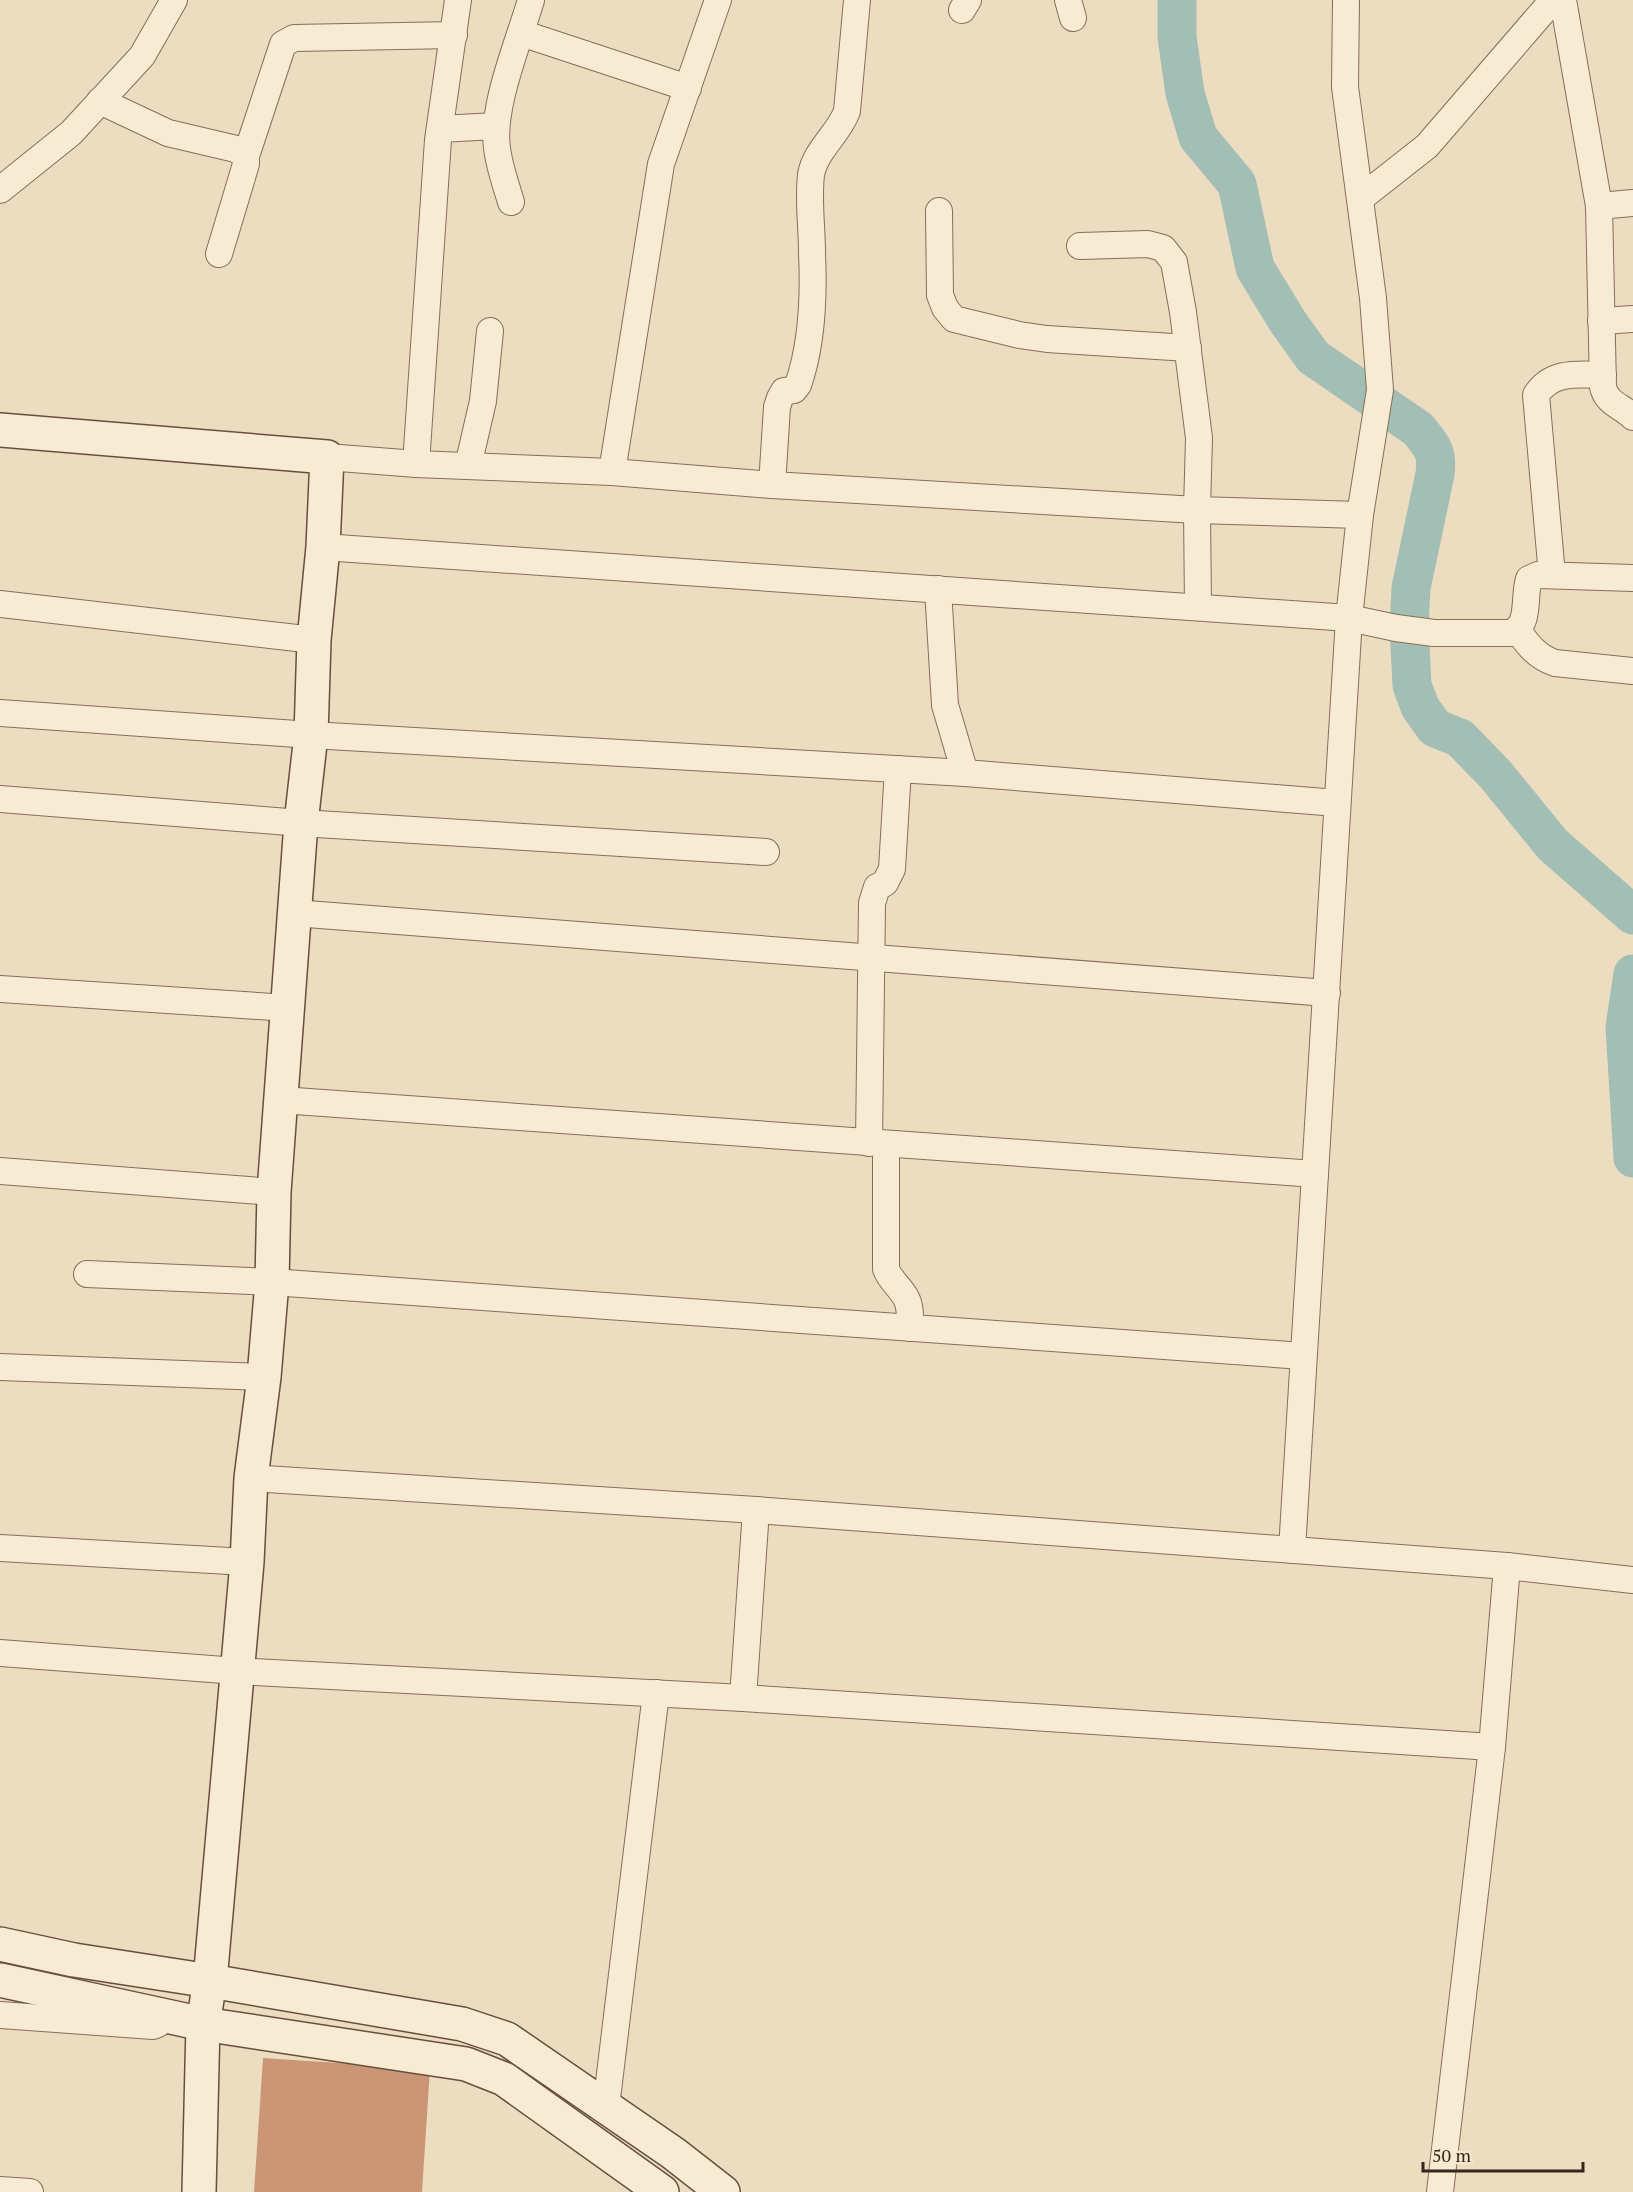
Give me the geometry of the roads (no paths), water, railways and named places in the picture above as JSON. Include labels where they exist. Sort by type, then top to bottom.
[{"type":"street","points":[[0,190],[71,133],[142,56],[174,0]]},
{"type":"street","points":[[416,464],[440,129],[458,0]]},
{"type":"street","points":[[511,202],[497,149],[496,126],[499,106],[531,0]]},
{"type":"street","points":[[612,472],[661,164],[718,0]]},
{"type":"street","points":[[772,485],[777,407],[784,391],[794,390],[798,385],[813,313],[813,253],[809,207],[813,164],[843,123],[847,111],[857,0]]},
{"type":"street","points":[[1292,1551],[1349,618],[1360,514],[1380,390],[1362,198],[1346,87],[1346,0]]},
{"type":"street","points":[[1362,198],[1427,146],[1553,0]]},
{"type":"street","points":[[1563,0],[1599,206],[1605,396],[1633,417]]},
{"type":"street","points":[[521,33],[688,88]]},
{"type":"street","points":[[219,254],[246,164],[246,156],[283,44],[294,38],[454,35]]},
{"type":"street","points":[[100,101],[168,133],[236,150],[246,156]]},
{"type":"street","points":[[440,129],[496,126]]},
{"type":"street","points":[[1599,206],[1633,203]]},
{"type":"street","points":[[939,212],[940,295],[945,308],[954,319],[1019,335],[1047,339],[1188,348]]},
{"type":"street","points":[[1080,246],[1148,244],[1163,248],[1174,262],[1199,438],[1197,608]]},
{"type":"street","points":[[1601,321],[1633,320]]},
{"type":"street","points":[[468,466],[483,401],[490,332]]},
{"type":"street","points":[[1552,575],[1536,395],[1542,386],[1556,377],[1570,374],[1603,375]]},
{"type":"street","points":[[0,430],[416,464],[612,472],[772,485],[1197,510],[1360,514]]},
{"type":"street","points":[[199,2192],[188,2021],[210,1981],[247,1562],[252,1478],[264,1377],[272,1282],[274,1191],[294,913],[311,735],[314,640],[323,547],[327,457]]},
{"type":"street","points":[[323,547],[1349,618],[1434,633],[1511,633],[1518,631],[1522,624],[1526,586],[1529,579],[1538,575],[1633,578]]},
{"type":"street","points":[[938,589],[945,705],[965,773]]},
{"type":"street","points":[[0,604],[314,640]]},
{"type":"street","points":[[1518,631],[1533,652],[1549,661],[1633,671]]},
{"type":"street","points":[[0,712],[311,735],[965,773],[1337,803]]},
{"type":"street","points":[[898,769],[892,869],[889,877],[877,887],[873,896],[872,958],[878,1143],[886,1269],[907,1299],[910,1328]]},
{"type":"street","points":[[0,799],[301,823],[766,852]]},
{"type":"street","points":[[294,913],[1327,993]]},
{"type":"street","points":[[0,989],[288,1008]]},
{"type":"street","points":[[281,1100],[1315,1174]]},
{"type":"street","points":[[0,1171],[274,1191]]},
{"type":"street","points":[[87,1275],[272,1282],[1303,1356]]},
{"type":"street","points":[[0,1367],[264,1377]]},
{"type":"street","points":[[252,1478],[756,1510],[1507,1566],[1633,1580]]},
{"type":"street","points":[[743,1698],[756,1510]]},
{"type":"street","points":[[0,1548],[247,1562]]},
{"type":"street","points":[[1440,2192],[1492,1747],[1507,1566]]},
{"type":"street","points":[[0,1653],[237,1671],[743,1698],[1492,1747]]},
{"type":"street","points":[[606,2107],[656,1693]]},
{"type":"street","points":[[0,1944],[74,1960],[462,2025],[507,2039],[723,2192]]},
{"type":"street","points":[[0,1980],[188,2021],[466,2064],[504,2079],[662,2192]]},
{"type":"street","points":[[0,2014],[153,2026],[188,2021]]},
{"type":"street","points":[[0,2190],[30,2192]]},
{"type":"waterway","points":[[1177,0],[1177,37],[1185,93],[1198,137],[1237,184],[1255,268],[1288,322],[1313,357],[1418,429],[1435,455],[1435,474],[1411,588],[1409,627],[1412,685],[1420,707],[1435,728],[1460,738],[1495,774],[1553,845],[1633,915]]},
{"type":"waterway","points":[[1633,974],[1625,1027],[1633,1158]]}]
